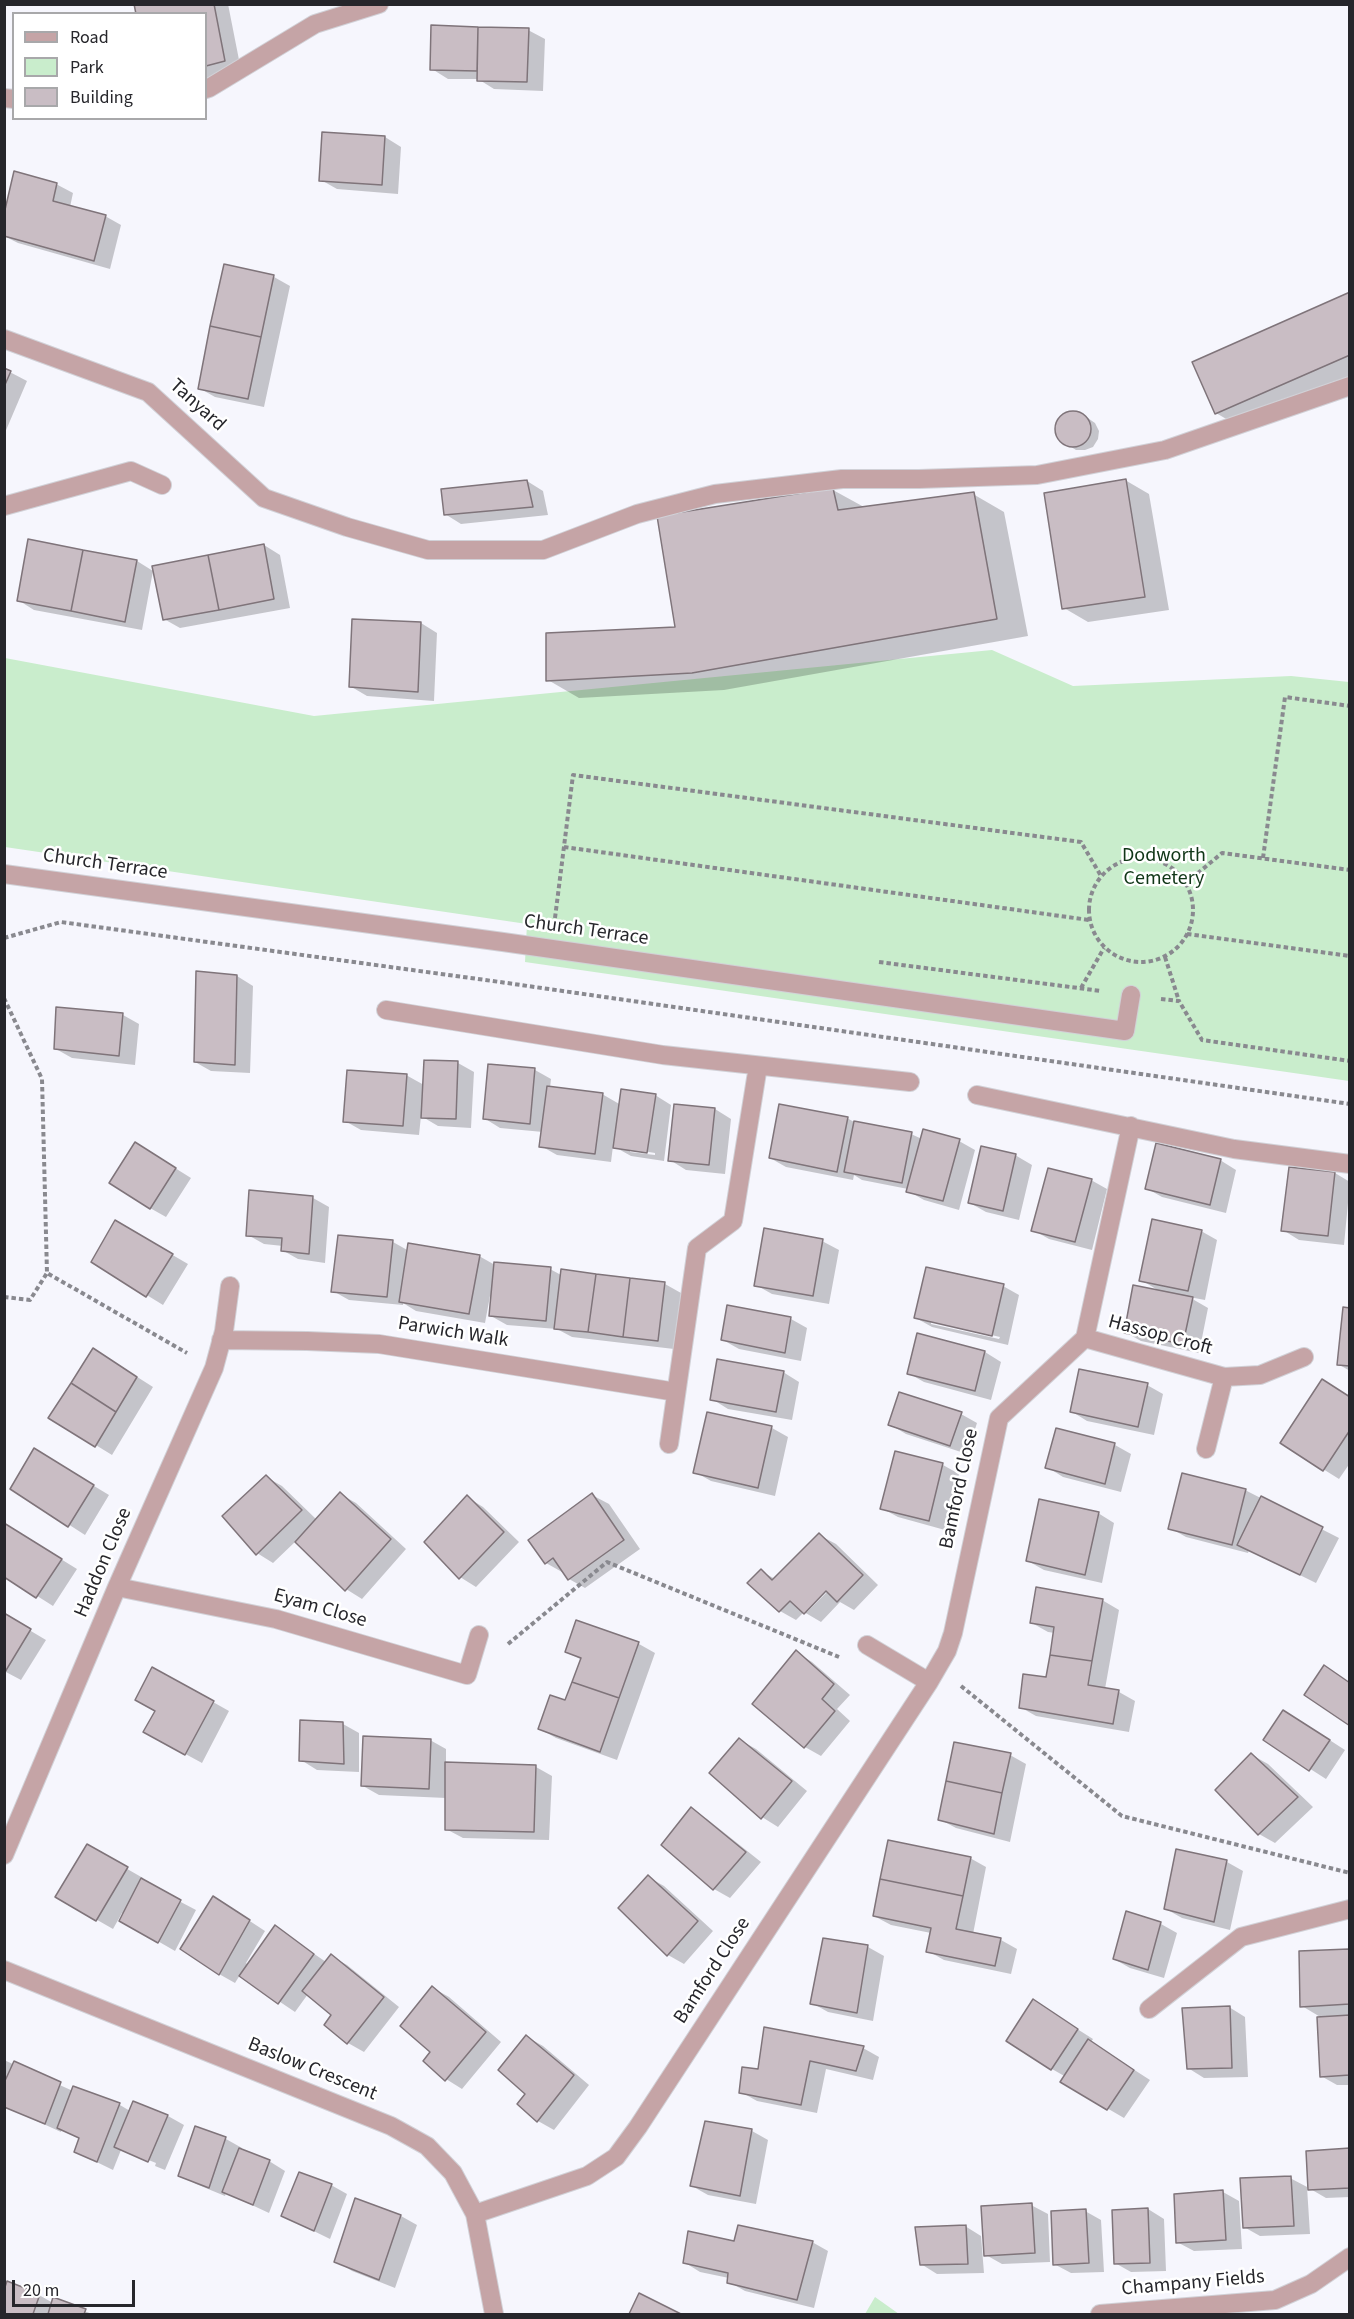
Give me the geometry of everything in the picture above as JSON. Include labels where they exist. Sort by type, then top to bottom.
[{"type":"street","points":[[207,88],[315,24],[379,4]]},
{"type":"street","name":"Tanyard","points":[[4,339],[148,392],[264,498],[346,527],[428,550],[543,550],[637,514],[715,494],[842,479],[1037,475],[1165,450],[1350,386]]},
{"type":"street","points":[[4,506],[131,471],[162,485]]},
{"type":"street","name":"Church Terrace","points":[[4,874],[1125,1031],[1131,995]]},
{"type":"street","points":[[386,1010],[663,1055],[910,1082]]},
{"type":"street","points":[[669,1444],[697,1248],[733,1221],[758,1066]]},
{"type":"street","points":[[977,1095],[1234,1149],[1350,1164]]},
{"type":"street","points":[[1085,1338],[1131,1126]]},
{"type":"street","name":"Haddon Close","points":[[4,1855],[117,1587],[213,1368],[221,1340],[230,1286]]},
{"type":"street","name":"Hassop Croft","points":[[1085,1338],[1224,1377],[1260,1376],[1304,1357]]},
{"type":"street","name":"Bamford Close","points":[[475,2214],[587,2176],[616,2157],[638,2127],[947,1651],[999,1418],[1085,1338]]},
{"type":"street","name":"Parwich Walk","points":[[221,1340],[379,1344],[675,1392]]},
{"type":"street","points":[[1206,1449],[1224,1377]]},
{"type":"street","name":"Eyam Close","points":[[117,1587],[276,1619],[467,1675],[479,1635]]},
{"type":"street","points":[[867,1645],[933,1674]]},
{"type":"street","points":[[1149,2009],[1241,1937],[1350,1909]]},
{"type":"street","name":"Baslow Crescent","points":[[4,1970],[391,2126],[428,2146],[453,2173],[475,2214],[494,2314]]},
{"type":"street","name":"Champany Fields","points":[[1100,2314],[1275,2300],[1311,2284],[1350,2257]]},
{"type":"path","points":[[1263,858],[1285,697],[1350,706]]},
{"type":"path","points":[[566,920],[554,919],[573,775],[1082,842],[1101,876]]},
{"type":"path","points":[[564,848],[1089,920]]},
{"type":"path","points":[[1186,883],[1222,853],[1350,870]]},
{"type":"path","points":[[1145,858],[1161,862],[1175,871],[1186,883],[1192,899],[1193,917],[1187,934],[1178,948],[1165,957],[1149,962],[1133,962],[1118,957],[1104,948],[1094,935],[1089,920],[1092,889],[1101,876],[1113,866],[1129,860],[1145,858]]},
{"type":"path","points":[[4,938],[61,921],[1350,1104]]},
{"type":"path","points":[[1187,934],[1350,956]]},
{"type":"path","points":[[1081,988],[1104,948]]},
{"type":"path","points":[[1165,957],[1179,1001],[1202,1041],[1350,1060]]},
{"type":"path","points":[[870,961],[1179,1001]]},
{"type":"path","points":[[4,998],[42,1079],[47,1274],[30,1300],[4,1297]]},
{"type":"path","points":[[47,1274],[213,1368]]},
{"type":"path","points":[[479,1635],[509,1644],[607,1562],[848,1661],[861,1642],[867,1645]]},
{"type":"path","points":[[933,1674],[1122,1816],[1350,1873]]},
{"type":"green space","name":"Dodworth Cemetery","points":[[992,650],[1073,686],[1291,676],[1349,682],[1349,1081],[525,962],[527,924],[5,847],[5,658],[314,716]]},
{"type":"green space","points":[[875,2297],[899,2314],[865,2314]]},
{"type":"building","points":[[134,4],[214,4],[225,61],[207,66],[207,12],[136,12]]},
{"type":"building","points":[[431,25],[478,27],[477,71],[430,70]]},
{"type":"building","points":[[478,27],[529,28],[527,82],[477,81]]},
{"type":"building","points":[[322,132],[385,136],[382,185],[319,181]]},
{"type":"building","points":[[14,171],[57,183],[53,201],[106,215],[94,261],[4,236],[4,214]]},
{"type":"building","points":[[224,264],[274,275],[261,337],[210,326]]},
{"type":"building","points":[[1350,292],[1350,355],[1215,414],[1192,362]]},
{"type":"building","points":[[210,326],[261,337],[248,399],[198,389]]},
{"type":"building","points":[[4,368],[11,371],[4,387]]},
{"type":"building","points":[[1073,411],[1086,416],[1091,429],[1086,442],[1073,447],[1060,442],[1055,429],[1060,416]]},
{"type":"building","points":[[1126,479],[1145,597],[1062,609],[1044,493]]},
{"type":"building","points":[[527,480],[533,507],[444,515],[441,489]]},
{"type":"building","points":[[833,488],[838,510],[974,492],[997,619],[692,673],[546,681],[546,633],[675,627],[657,516]]},
{"type":"building","points":[[28,539],[83,550],[71,611],[17,601]]},
{"type":"building","points":[[264,544],[274,599],[219,610],[208,555]]},
{"type":"building","points":[[83,550],[137,560],[125,622],[71,611]]},
{"type":"building","points":[[208,555],[219,610],[163,620],[152,566]]},
{"type":"building","points":[[352,619],[421,622],[418,692],[349,687]]},
{"type":"building","points":[[196,971],[237,975],[235,1065],[194,1062]]},
{"type":"building","points":[[56,1007],[123,1013],[119,1056],[54,1049]]},
{"type":"building","points":[[424,1060],[458,1061],[456,1119],[421,1118]]},
{"type":"building","points":[[488,1064],[535,1068],[530,1124],[483,1119]]},
{"type":"building","points":[[347,1070],[407,1074],[403,1126],[343,1122]]},
{"type":"building","points":[[547,1086],[603,1093],[595,1154],[539,1147]]},
{"type":"building","points":[[621,1089],[656,1094],[647,1153],[613,1148]]},
{"type":"building","points":[[674,1104],[715,1108],[709,1165],[668,1161]]},
{"type":"building","points":[[779,1104],[848,1117],[837,1172],[769,1158]]},
{"type":"building","points":[[854,1121],[912,1132],[902,1183],[844,1172]]},
{"type":"building","points":[[923,1129],[960,1139],[943,1201],[906,1192]]},
{"type":"building","points":[[135,1142],[176,1168],[150,1209],[109,1183]]},
{"type":"building","points":[[1156,1143],[1221,1159],[1210,1205],[1145,1189]]},
{"type":"building","points":[[981,1146],[1016,1154],[1003,1211],[968,1203]]},
{"type":"building","points":[[1289,1167],[1335,1172],[1328,1236],[1281,1231]]},
{"type":"building","points":[[1048,1168],[1092,1179],[1075,1242],[1031,1231]]},
{"type":"building","points":[[249,1190],[313,1196],[309,1254],[281,1251],[282,1238],[246,1236]]},
{"type":"building","points":[[1152,1219],[1202,1230],[1188,1291],[1139,1281]]},
{"type":"building","points":[[115,1220],[173,1254],[146,1297],[91,1262]]},
{"type":"building","points":[[764,1228],[823,1239],[813,1296],[754,1286]]},
{"type":"building","points":[[338,1235],[393,1240],[387,1297],[331,1292]]},
{"type":"building","points":[[408,1243],[480,1255],[469,1314],[399,1302]]},
{"type":"building","points":[[494,1262],[551,1267],[546,1321],[489,1316]]},
{"type":"building","points":[[926,1267],[1004,1284],[992,1336],[914,1318]]},
{"type":"building","points":[[561,1269],[596,1274],[588,1332],[554,1329]]},
{"type":"building","points":[[596,1274],[630,1278],[623,1337],[588,1332]]},
{"type":"building","points":[[630,1278],[665,1282],[658,1341],[623,1337]]},
{"type":"building","points":[[1133,1285],[1193,1297],[1183,1344],[1124,1333]]},
{"type":"building","points":[[727,1305],[791,1317],[785,1353],[721,1340]]},
{"type":"building","points":[[1343,1307],[1350,1308],[1350,1366],[1337,1365]]},
{"type":"building","points":[[917,1333],[985,1351],[975,1391],[907,1374]]},
{"type":"building","points":[[93,1348],[137,1377],[116,1412],[71,1383]]},
{"type":"building","points":[[717,1359],[784,1371],[776,1412],[710,1400]]},
{"type":"building","points":[[1079,1369],[1148,1383],[1138,1427],[1070,1412]]},
{"type":"building","points":[[1322,1379],[1350,1397],[1350,1430],[1323,1471],[1280,1443]]},
{"type":"building","points":[[71,1383],[116,1412],[95,1447],[48,1418]]},
{"type":"building","points":[[899,1392],[962,1412],[950,1446],[888,1425]]},
{"type":"building","points":[[707,1412],[772,1426],[758,1488],[693,1473]]},
{"type":"building","points":[[1056,1428],[1115,1443],[1105,1484],[1045,1468]]},
{"type":"building","points":[[34,1448],[94,1485],[68,1527],[10,1489]]},
{"type":"building","points":[[895,1451],[943,1463],[929,1521],[880,1509]]},
{"type":"building","points":[[1182,1473],[1246,1489],[1232,1545],[1168,1529]]},
{"type":"building","points":[[266,1475],[302,1510],[256,1555],[222,1516]]},
{"type":"building","points":[[340,1492],[391,1539],[345,1591],[295,1542]]},
{"type":"building","points":[[592,1493],[624,1540],[568,1580],[553,1558],[545,1564],[528,1540]]},
{"type":"building","points":[[467,1495],[504,1532],[459,1579],[424,1542]]},
{"type":"building","points":[[1261,1496],[1323,1527],[1300,1575],[1237,1545]]},
{"type":"building","points":[[1039,1499],[1099,1512],[1085,1575],[1026,1561]]},
{"type":"building","points":[[4,1523],[62,1559],[36,1598],[4,1577]]},
{"type":"building","points":[[819,1533],[863,1575],[837,1602],[826,1591],[804,1614],[790,1601],[779,1612],[747,1583],[761,1569],[772,1580]]},
{"type":"building","points":[[1036,1587],[1103,1599],[1092,1661],[1050,1655],[1054,1627],[1030,1623]]},
{"type":"building","points":[[4,1613],[31,1629],[5,1672],[4,1672]]},
{"type":"building","points":[[576,1620],[639,1642],[619,1698],[572,1682],[581,1658],[565,1652]]},
{"type":"building","points":[[796,1650],[834,1684],[822,1699],[835,1711],[804,1748],[752,1704]]},
{"type":"building","points":[[1050,1655],[1092,1661],[1088,1685],[1119,1690],[1113,1724],[1019,1708],[1023,1674],[1046,1677]]},
{"type":"building","points":[[1324,1665],[1350,1683],[1350,1726],[1304,1695]]},
{"type":"building","points":[[152,1667],[214,1701],[185,1755],[143,1732],[155,1711],[135,1700]]},
{"type":"building","points":[[572,1682],[619,1698],[600,1752],[538,1729],[550,1695],[565,1700]]},
{"type":"building","points":[[1283,1710],[1330,1740],[1309,1771],[1263,1740]]},
{"type":"building","points":[[300,1720],[343,1722],[344,1764],[299,1761]]},
{"type":"building","points":[[363,1736],[431,1739],[429,1789],[361,1786]]},
{"type":"building","points":[[739,1738],[792,1781],[761,1819],[709,1773]]},
{"type":"building","points":[[954,1742],[1011,1753],[1002,1793],[946,1781]]},
{"type":"building","points":[[1251,1753],[1298,1797],[1258,1835],[1215,1790]]},
{"type":"building","points":[[445,1762],[536,1765],[534,1832],[445,1830]]},
{"type":"building","points":[[946,1781],[1002,1793],[994,1834],[938,1820]]},
{"type":"building","points":[[691,1807],[746,1852],[713,1890],[661,1845]]},
{"type":"building","points":[[888,1840],[971,1857],[963,1896],[880,1879]]},
{"type":"building","points":[[87,1844],[128,1867],[96,1921],[55,1897]]},
{"type":"building","points":[[1176,1849],[1227,1860],[1214,1922],[1164,1909]]},
{"type":"building","points":[[648,1875],[698,1921],[667,1956],[618,1908]]},
{"type":"building","points":[[141,1878],[181,1900],[158,1943],[119,1921]]},
{"type":"building","points":[[880,1879],[963,1896],[956,1929],[1001,1938],[995,1966],[926,1952],[931,1928],[873,1916]]},
{"type":"building","points":[[213,1896],[250,1920],[219,1975],[180,1949]]},
{"type":"building","points":[[1126,1911],[1161,1922],[1148,1970],[1113,1959]]},
{"type":"building","points":[[275,1925],[314,1954],[278,2004],[239,1976]]},
{"type":"building","points":[[823,1938],[868,1945],[857,2013],[810,2004]]},
{"type":"building","points":[[1349,1949],[1350,2004],[1300,2007],[1299,1951]]},
{"type":"building","points":[[331,1954],[384,1997],[347,2044],[324,2025],[331,2015],[302,1991]]},
{"type":"building","points":[[432,1986],[486,2032],[445,2081],[423,2061],[430,2052],[400,2026]]},
{"type":"building","points":[[1033,1999],[1078,2029],[1051,2070],[1006,2041]]},
{"type":"building","points":[[1230,2006],[1232,2068],[1187,2069],[1182,2008]]},
{"type":"building","points":[[1350,2015],[1350,2075],[1320,2077],[1317,2017]]},
{"type":"building","points":[[764,2027],[864,2046],[856,2071],[810,2061],[801,2105],[739,2093],[742,2067],[758,2069]]},
{"type":"building","points":[[526,2035],[574,2075],[537,2122],[517,2104],[525,2094],[498,2070]]},
{"type":"building","points":[[1088,2039],[1134,2070],[1107,2110],[1060,2082]]},
{"type":"building","points":[[14,2061],[61,2082],[45,2124],[4,2107],[4,2083]]},
{"type":"building","points":[[73,2086],[120,2103],[97,2162],[74,2152],[79,2138],[57,2128]]},
{"type":"building","points":[[133,2101],[168,2115],[148,2162],[114,2147]]},
{"type":"building","points":[[705,2121],[752,2129],[740,2196],[690,2186]]},
{"type":"building","points":[[195,2126],[226,2137],[209,2188],[178,2176]]},
{"type":"building","points":[[239,2148],[270,2160],[253,2205],[222,2192]]},
{"type":"building","points":[[1350,2148],[1350,2188],[1308,2190],[1306,2151]]},
{"type":"building","points":[[299,2172],[332,2184],[314,2231],[281,2216]]},
{"type":"building","points":[[1291,2176],[1294,2226],[1243,2228],[1240,2178]]},
{"type":"building","points":[[1223,2190],[1226,2240],[1176,2243],[1174,2194]]},
{"type":"building","points":[[355,2198],[401,2215],[379,2280],[334,2262]]},
{"type":"building","points":[[1032,2203],[1035,2253],[984,2256],[981,2206]]},
{"type":"building","points":[[1148,2208],[1150,2263],[1114,2264],[1112,2210]]},
{"type":"building","points":[[1086,2209],[1089,2263],[1053,2265],[1051,2211]]},
{"type":"building","points":[[738,2225],[813,2241],[797,2300],[727,2283],[728,2273],[683,2263],[688,2231],[734,2241]]},
{"type":"building","points":[[966,2225],[968,2264],[920,2265],[915,2227]]},
{"type":"building","points":[[7,2281],[40,2294],[33,2314],[4,2314],[4,2290]]},
{"type":"building","points":[[639,2293],[681,2314],[629,2314]]},
{"type":"building","points":[[53,2297],[86,2309],[84,2314],[48,2314]]}]
